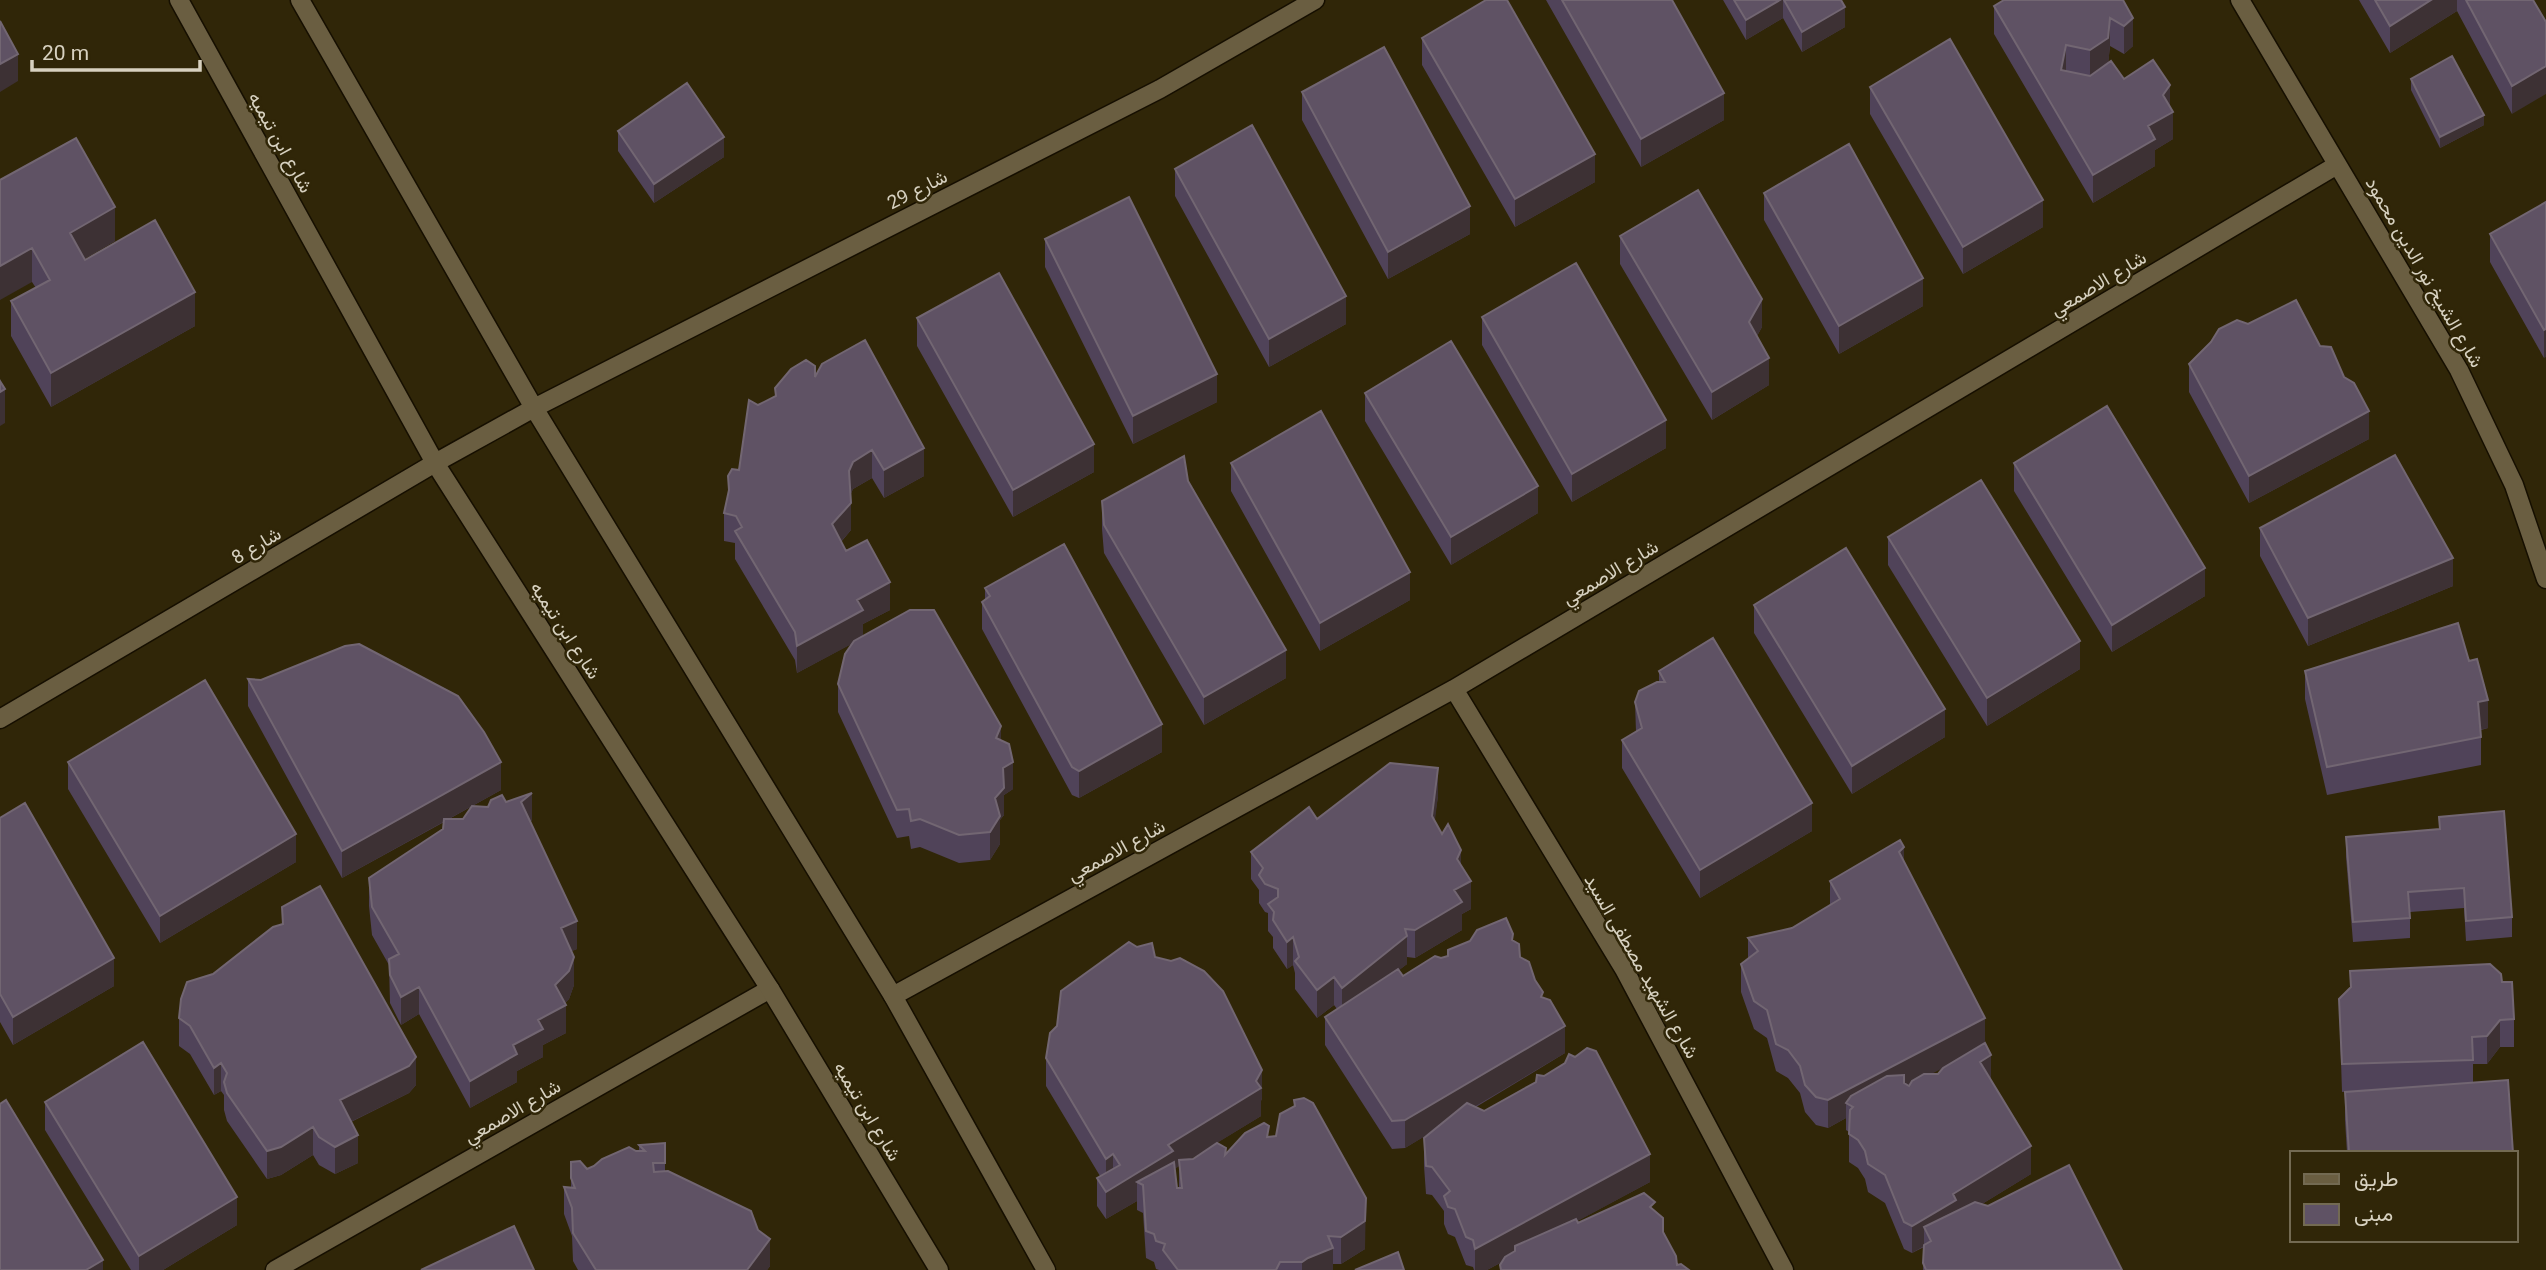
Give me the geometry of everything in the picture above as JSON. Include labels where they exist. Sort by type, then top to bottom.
[{"type":"street","name":"شارع ابن تيميه","points":[[179,0],[435,463],[770,989],[939,1270]]},
{"type":"street","points":[[300,0],[534,408],[893,996],[1046,1270]]},
{"type":"street","name":"شارع 29","points":[[534,408],[1160,89],[1315,0]]},
{"type":"street","name":"شارع الشيخ نور الدين محمود","points":[[2240,0],[2459,370],[2514,485],[2546,579]]},
{"type":"street","name":"شارع الاصمعي","points":[[893,996],[1454,688],[2337,165]]},
{"type":"street","name":"شارع 8","points":[[0,719],[435,463],[534,408]]},
{"type":"street","name":"شارع الشهيد مصطفى السيد","points":[[1454,688],[1624,969],[1784,1270]]},
{"type":"street","name":"شارع الاصمعي","points":[[275,1270],[770,989]]},
{"type":"building","points":[[1486,0],[1507,0],[1595,154],[1515,199],[1422,38]]},
{"type":"building","points":[[1562,0],[1672,0],[1724,93],[1641,139]]},
{"type":"building","points":[[1734,0],[1780,0],[1746,20]]},
{"type":"building","points":[[1784,0],[1841,0],[1845,7],[1802,32]]},
{"type":"building","points":[[2004,0],[2123,0],[2133,18],[2124,26],[2110,18],[2108,38],[2090,50],[2066,45],[2061,70],[2090,76],[2111,61],[2124,79],[2153,60],[2170,85],[2163,95],[2173,112],[2148,126],[2155,139],[2093,175],[1994,6]]},
{"type":"building","points":[[2375,0],[2431,0],[2390,26]]},
{"type":"building","points":[[2466,0],[2533,0],[2546,22],[2546,66],[2512,86]]},
{"type":"building","points":[[0,21],[18,54],[0,64]]},
{"type":"building","points":[[1950,39],[2043,200],[1963,247],[1870,87]]},
{"type":"building","points":[[1384,47],[1470,206],[1388,252],[1302,92]]},
{"type":"building","points":[[2452,56],[2484,115],[2440,137],[2411,79]]},
{"type":"building","points":[[687,83],[724,137],[654,184],[618,131]]},
{"type":"building","points":[[1252,125],[1346,296],[1269,339],[1175,169]]},
{"type":"building","points":[[76,138],[115,207],[70,233],[85,260],[155,220],[195,292],[51,373],[11,301],[50,280],[32,248],[0,266],[0,180]]},
{"type":"building","points":[[1849,144],[1923,278],[1839,326],[1764,193]]},
{"type":"building","points":[[1698,190],[1762,299],[1749,322],[1769,358],[1712,392],[1620,236]]},
{"type":"building","points":[[1129,197],[1217,374],[1133,416],[1045,239]]},
{"type":"building","points":[[2546,202],[2546,329],[2544,330],[2490,234]]},
{"type":"building","points":[[1576,263],[1666,420],[1572,474],[1482,317]]},
{"type":"building","points":[[999,273],[1094,444],[1013,490],[917,318]]},
{"type":"building","points":[[2296,300],[2320,346],[2331,347],[2344,377],[2354,383],[2369,411],[2249,476],[2189,364],[2211,342],[2219,329],[2237,320],[2248,324]]},
{"type":"building","points":[[865,340],[924,448],[884,470],[872,450],[853,462],[849,471],[851,503],[832,524],[846,551],[867,540],[890,582],[857,600],[863,610],[797,646],[795,632],[735,531],[742,527],[736,516],[724,513],[729,490],[728,476],[732,469],[739,470],[749,400],[758,405],[776,396],[775,388],[791,369],[806,360],[815,366],[815,377],[822,364]]},
{"type":"building","points":[[1451,341],[1538,486],[1451,537],[1365,393]]},
{"type":"building","points":[[2107,406],[2205,568],[2112,625],[2014,463]]},
{"type":"building","points":[[1321,411],[1410,572],[1320,623],[1231,463]]},
{"type":"building","points":[[2395,455],[2453,558],[2308,618],[2260,528]]},
{"type":"building","points":[[1184,456],[1188,481],[1286,650],[1204,697],[1104,525],[1102,501]]},
{"type":"building","points":[[1981,480],[2080,641],[1987,698],[1888,537]]},
{"type":"building","points":[[1064,544],[1162,724],[1079,771],[1072,767],[982,602],[990,596],[985,588]]},
{"type":"building","points":[[1846,548],[1945,709],[1852,766],[1754,605]]},
{"type":"building","points":[[910,610],[934,610],[1001,726],[996,738],[1009,744],[1013,762],[1003,768],[1004,788],[995,798],[1000,816],[990,832],[959,835],[920,819],[911,821],[909,809],[897,810],[838,684],[845,654],[854,641]]},
{"type":"building","points":[[2458,623],[2469,661],[2477,659],[2488,700],[2478,702],[2481,737],[2327,767],[2305,671]]},
{"type":"building","points":[[1713,638],[1812,803],[1700,870],[1622,740],[1642,728],[1635,702],[1639,691],[1657,682],[1665,682],[1659,671]]},
{"type":"building","points":[[359,644],[458,696],[484,732],[501,762],[342,851],[248,679],[261,680],[345,646]]},
{"type":"building","points":[[205,680],[296,834],[160,916],[68,762]]},
{"type":"building","points":[[1390,763],[1438,768],[1432,816],[1442,834],[1448,824],[1461,850],[1457,859],[1471,881],[1454,890],[1462,902],[1415,930],[1405,929],[1407,936],[1342,988],[1334,977],[1317,990],[1295,961],[1299,957],[1293,937],[1287,942],[1273,920],[1274,912],[1268,904],[1278,897],[1278,889],[1265,884],[1259,875],[1263,868],[1251,852],[1309,807],[1317,819]]},
{"type":"building","points":[[532,793],[521,802],[577,921],[561,928],[574,957],[569,971],[555,985],[566,1005],[538,1020],[543,1029],[513,1045],[517,1054],[470,1081],[419,987],[401,997],[390,975],[389,959],[399,954],[372,907],[369,878],[443,829],[444,819],[463,819],[472,806],[488,807],[491,800],[502,795],[506,802]]},
{"type":"building","points":[[25,803],[114,958],[13,1017],[0,994],[0,818]]},
{"type":"building","points":[[2504,811],[2512,917],[2466,921],[2464,888],[2408,892],[2410,918],[2353,922],[2346,837],[2440,829],[2439,817]]},
{"type":"building","points":[[1900,840],[1904,847],[1899,852],[1985,1018],[1828,1100],[1816,1097],[1805,1085],[1800,1066],[1788,1050],[1776,1044],[1767,1010],[1754,1001],[1741,964],[1758,951],[1748,938],[1792,928],[1840,899],[1830,881]]},
{"type":"building","points":[[320,886],[416,1057],[409,1066],[340,1100],[358,1135],[335,1147],[319,1137],[313,1127],[281,1147],[267,1151],[227,1093],[224,1082],[227,1073],[221,1063],[214,1068],[190,1026],[179,1018],[181,999],[187,982],[213,974],[273,927],[283,924],[282,907]]},
{"type":"building","points":[[1506,918],[1513,934],[1512,940],[1519,944],[1520,957],[1529,962],[1535,980],[1543,992],[1541,997],[1550,1000],[1565,1026],[1405,1120],[1392,1121],[1325,1017],[1398,969],[1403,976],[1435,956],[1448,956],[1448,950],[1470,941],[1477,930]]},
{"type":"building","points":[[1129,942],[1137,947],[1152,943],[1155,957],[1171,961],[1180,958],[1204,971],[1223,991],[1262,1070],[1256,1081],[1261,1088],[1168,1145],[1173,1151],[1106,1192],[1097,1178],[1120,1165],[1113,1154],[1106,1159],[1046,1058],[1050,1033],[1057,1026],[1061,991]]},
{"type":"building","points":[[2490,964],[2501,974],[2502,982],[2512,982],[2514,1019],[2500,1020],[2487,1036],[2472,1037],[2473,1060],[2342,1064],[2339,999],[2351,987],[2350,971]]},
{"type":"building","points":[[143,1042],[237,1197],[139,1256],[45,1102]]},
{"type":"building","points":[[1985,1043],[1991,1055],[1980,1062],[2031,1146],[1953,1194],[1956,1200],[1912,1226],[1904,1222],[1885,1175],[1868,1164],[1865,1151],[1858,1140],[1849,1134],[1850,1110],[1853,1107],[1846,1103],[1851,1096],[1887,1076],[1904,1075],[1904,1083],[1909,1086],[1924,1074],[1938,1074],[1943,1068]]},
{"type":"building","points":[[1587,1048],[1596,1051],[1650,1154],[1475,1249],[1473,1240],[1466,1237],[1455,1209],[1448,1207],[1444,1196],[1450,1191],[1432,1167],[1426,1166],[1424,1138],[1467,1103],[1484,1111],[1536,1082],[1537,1075],[1544,1076],[1565,1063],[1569,1054],[1575,1057]]},
{"type":"building","points":[[2508,1080],[2513,1151],[2349,1151],[2345,1092]]},
{"type":"building","points":[[1304,1098],[1313,1103],[1366,1198],[1365,1221],[1341,1237],[1328,1236],[1333,1248],[1302,1262],[1280,1262],[1276,1270],[1178,1270],[1163,1250],[1165,1244],[1156,1241],[1154,1234],[1146,1231],[1143,1185],[1137,1182],[1174,1162],[1177,1188],[1182,1188],[1179,1160],[1193,1159],[1217,1143],[1226,1148],[1225,1155],[1245,1133],[1264,1123],[1269,1126],[1267,1137],[1276,1136],[1280,1114],[1295,1106],[1294,1100]]},
{"type":"building","points":[[6,1100],[103,1260],[86,1270],[0,1270],[0,1104]]},
{"type":"building","points":[[665,1143],[665,1163],[653,1163],[654,1172],[668,1171],[751,1211],[758,1230],[770,1239],[747,1270],[596,1270],[573,1233],[572,1208],[564,1187],[575,1188],[571,1178],[571,1162],[580,1161],[587,1169],[629,1147],[636,1151],[645,1151],[639,1145]]},
{"type":"building","points":[[2069,1165],[2122,1270],[1926,1270],[1923,1263],[1924,1245],[1931,1241],[1924,1227],[1975,1202],[1988,1206]]},
{"type":"building","points":[[1644,1193],[1655,1202],[1650,1207],[1663,1218],[1663,1232],[1676,1256],[1677,1265],[1681,1264],[1689,1270],[1501,1270],[1500,1265],[1505,1257],[1515,1251],[1515,1246],[1576,1219],[1578,1223]]},
{"type":"building","points":[[514,1226],[534,1270],[421,1270]]},
{"type":"building","points":[[1398,1252],[1404,1270],[1355,1270]]}]
